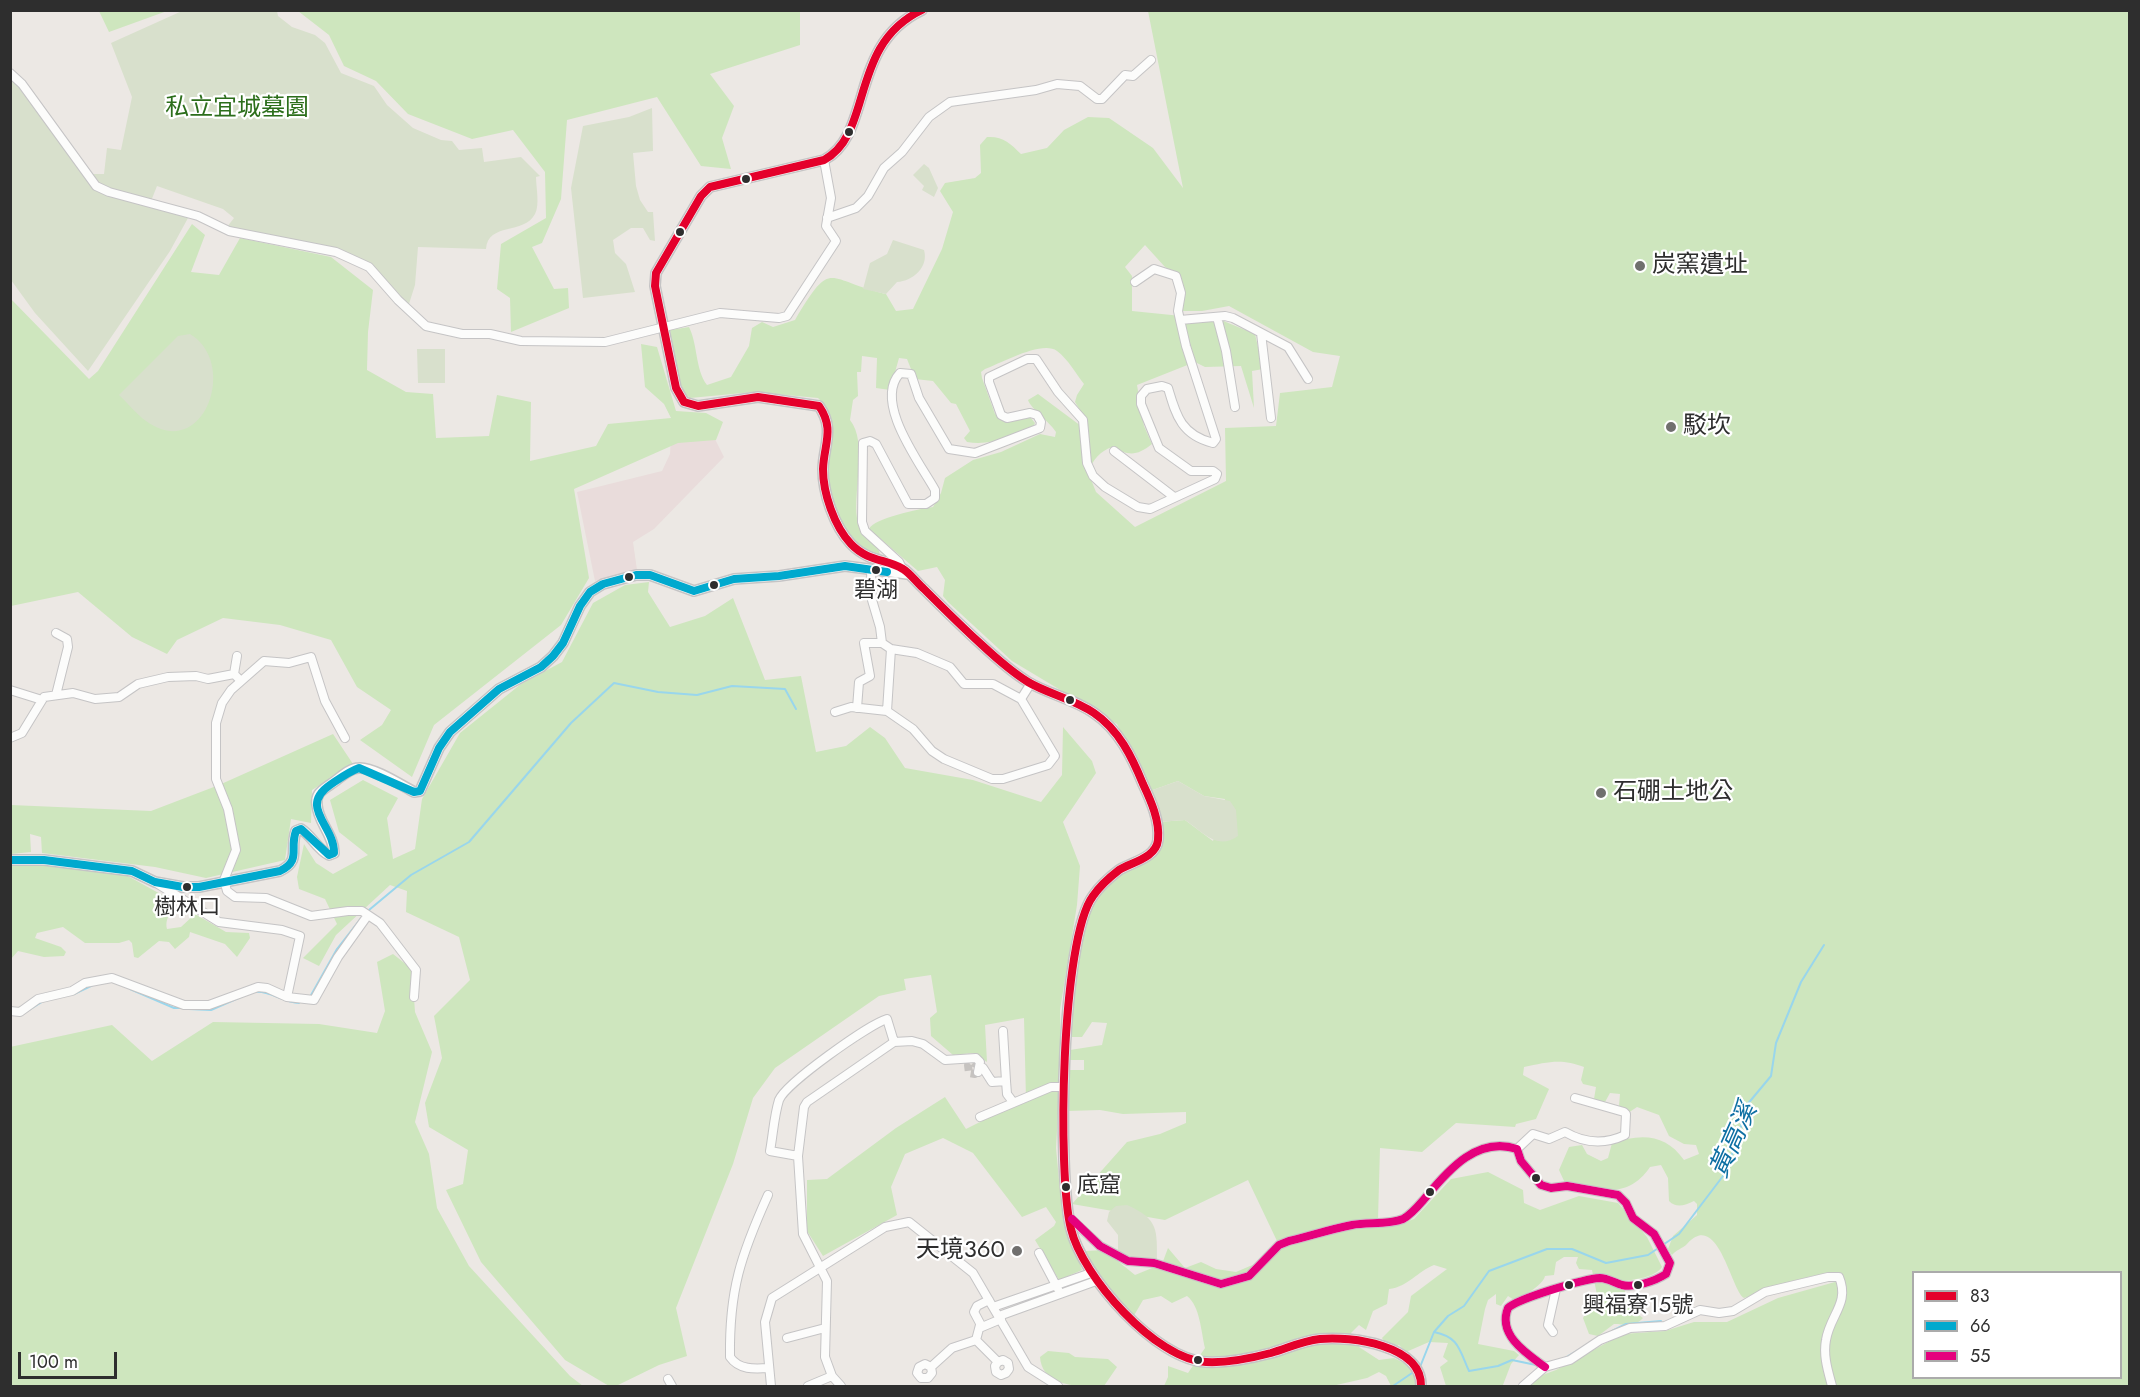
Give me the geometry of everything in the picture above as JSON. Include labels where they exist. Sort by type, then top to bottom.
[{"type":"street","points":[[905,571],[861,552],[849,542],[840,528],[823,473],[829,425],[819,406],[758,397],[698,406],[684,402],[676,388],[655,286],[656,273],[701,196],[710,187],[824,160],[837,153],[846,140],[867,76],[885,39],[898,24],[922,10]]},
{"type":"street","points":[[827,218],[856,208],[868,196],[884,168],[902,152],[929,117],[950,102],[1036,90],[1057,84],[1080,87],[1097,99],[1102,99],[1125,75],[1133,75],[1150,60]]},
{"type":"street","points":[[10,74],[22,84],[96,186],[109,192],[198,216],[229,231],[336,252],[369,267],[398,300],[426,326],[462,334],[490,334],[521,341],[605,342],[720,313],[779,318],[787,316],[836,241],[826,226],[831,198],[824,160]]},
{"type":"street","points":[[1136,282],[1154,269],[1176,276],[1181,293],[1178,311],[1180,320],[1189,356],[1216,439],[1214,443],[1205,441],[1179,423],[1168,388],[1162,386],[1147,389],[1141,396],[1141,404],[1159,448],[1191,471],[1213,471],[1217,474],[1215,479],[1150,509],[1138,507],[1105,488],[1093,476],[1087,463],[1083,420],[1058,392],[1036,359],[1027,359],[989,377],[988,382],[1001,415],[1007,418],[1030,413],[1037,415],[1041,422],[1040,428],[975,453],[949,449],[919,398],[911,374],[905,372],[896,378],[893,401],[895,421],[935,490],[935,498],[926,504],[908,504],[876,444],[870,441],[863,443],[865,531],[982,645],[1031,683],[1093,712],[1110,726],[1125,745],[1153,806],[1158,837],[1157,847],[1148,856],[1120,870],[1091,897],[1084,915],[1071,985],[1064,1087],[1062,1166],[1071,1232],[1094,1277],[1114,1303],[1151,1336],[1186,1360],[1209,1363],[1271,1353],[1295,1343],[1322,1339],[1350,1339],[1403,1353],[1421,1381]]},
{"type":"street","points":[[1217,317],[1226,351],[1235,407]]},
{"type":"street","points":[[1180,320],[1233,318],[1288,347],[1308,379]]},
{"type":"street","points":[[1261,333],[1271,418]]},
{"type":"street","points":[[1114,451],[1174,497]]},
{"type":"street","points":[[155,882],[199,887],[224,880],[280,871],[289,866],[294,856],[294,836],[296,831],[301,829],[308,833],[324,852],[329,855],[334,853],[334,845],[317,808],[316,799],[320,792],[359,768],[414,792],[420,791],[439,748],[450,732],[500,689],[541,667],[553,656],[568,634],[580,606],[590,592],[603,584],[636,575],[650,575],[694,591],[754,576],[779,576],[845,566],[871,570],[905,571]]},
{"type":"street","points":[[871,570],[872,600],[882,643]]},
{"type":"street","points":[[56,633],[67,639],[69,647],[56,695]]},
{"type":"street","points":[[835,712],[851,706],[857,708],[887,711],[914,729],[932,751],[944,759],[992,779],[1004,779],[1047,765],[1055,756],[1034,717],[1021,699],[993,684],[964,684],[950,668],[917,653],[891,649],[882,643],[864,643],[870,676],[859,682],[857,708]]},
{"type":"street","points":[[887,711],[891,649]]},
{"type":"street","points":[[237,656],[237,677],[222,704],[214,735],[216,779],[228,808],[236,850],[224,880],[227,891],[235,897],[266,898],[311,916],[348,911],[368,915],[380,923],[416,970],[414,997]]},
{"type":"street","points":[[10,738],[22,733],[44,697],[73,693],[95,699],[119,697],[138,684],[168,676],[196,676],[208,679],[223,676],[237,677],[264,661],[289,663],[311,657],[325,701],[345,738]]},
{"type":"street","points":[[223,676],[231,690]]},
{"type":"street","points":[[1021,699],[1031,683]]},
{"type":"street","points":[[10,690],[42,700]]},
{"type":"street","points":[[10,860],[44,860],[132,871],[155,882],[219,922],[282,930],[300,936],[286,997]]},
{"type":"street","points":[[10,1011],[20,1012],[38,999],[72,991],[85,983],[112,978],[184,1005],[209,1005],[258,987],[267,988],[286,997],[314,1000],[338,957],[368,915]]},
{"type":"street","points":[[798,1156],[770,1151],[780,1099],[790,1086],[879,1021],[887,1019],[894,1041]]},
{"type":"street","points":[[1004,1030],[1007,1094],[1013,1102]]},
{"type":"street","points":[[841,1386],[832,1376],[825,1358],[827,1281],[803,1234],[798,1156],[804,1107],[807,1102],[894,1041],[912,1041],[923,1044],[945,1060],[976,1058],[980,1062],[980,1070],[992,1082],[1006,1082]]},
{"type":"street","points":[[980,1117],[1051,1087],[1064,1087]]},
{"type":"street","points":[[1517,1149],[1533,1134],[1549,1139],[1565,1132],[1585,1141],[1608,1141],[1625,1135],[1626,1114],[1624,1112],[1575,1098]]},
{"type":"street","points":[[1069,1216],[1100,1246],[1128,1261],[1154,1263],[1221,1284],[1249,1276],[1279,1245],[1289,1241],[1353,1225],[1400,1220],[1410,1215],[1441,1179],[1479,1148],[1507,1146],[1517,1149]]},
{"type":"street","points":[[1517,1149],[1521,1161],[1541,1185],[1551,1188],[1567,1186],[1618,1196],[1626,1203],[1633,1218],[1654,1234],[1670,1263],[1666,1274],[1635,1285],[1629,1286],[1600,1278],[1514,1303],[1506,1312],[1508,1328],[1517,1347],[1545,1367]]},
{"type":"street","points":[[768,1195],[743,1254],[731,1298],[729,1322],[732,1361],[749,1370],[769,1368]]},
{"type":"street","points":[[771,1386],[765,1322],[772,1298],[885,1227],[909,1222],[973,1273],[1028,1367],[1058,1386]]},
{"type":"street","points":[[1039,1253],[1059,1290]]},
{"type":"street","points":[[1059,1290],[977,1306],[974,1312],[982,1328],[1000,1317],[1059,1290],[1094,1277]]},
{"type":"street","points":[[1523,1386],[1545,1367],[1569,1360],[1600,1340],[1630,1328],[1665,1326],[1700,1310],[1733,1311],[1764,1292],[1828,1277],[1839,1277],[1843,1286],[1843,1302],[1826,1339],[1825,1358],[1832,1386]]},
{"type":"street","points":[[1553,1332],[1548,1325],[1556,1289]]},
{"type":"street","points":[[976,1340],[980,1324]]},
{"type":"street","points":[[787,1338],[825,1328]]},
{"type":"street","points":[[976,1340],[998,1362]]},
{"type":"street","points":[[931,1367],[952,1348],[976,1340]]},
{"type":"street","points":[[808,1386],[832,1376]]},
{"type":"shaded area","points":[[711,431],[724,457],[654,529],[633,542],[637,570],[595,581],[577,492],[662,471],[670,454],[671,437]]},
{"type":"green space","points":[[99,11],[167,11],[109,32]]},
{"type":"green space","name":"私立宜城墓園","points":[[182,11],[277,11],[278,16],[292,27],[315,35],[325,43],[341,73],[374,86],[387,105],[413,128],[441,140],[452,141],[459,150],[482,148],[484,162],[521,157],[540,176],[536,177],[538,201],[535,214],[523,225],[493,235],[486,249],[418,247],[415,285],[408,307],[368,272],[337,252],[227,227],[234,218],[223,209],[157,186],[149,206],[188,218],[170,251],[88,371],[35,313],[11,280],[11,77],[83,174],[104,174],[107,148],[121,150],[132,97],[111,43]]},
{"type":"green space","points":[[298,11],[800,11],[800,45],[710,74],[734,106],[722,138],[731,169],[701,166],[657,97],[567,120],[561,199],[542,243],[532,247],[554,289],[568,288],[569,308],[511,332],[510,298],[497,289],[501,244],[546,218],[545,172],[513,130],[472,139],[408,114],[376,81],[344,66],[329,35]]},
{"type":"green space","points":[[1148,11],[2129,11],[2129,1386],[1836,1386],[1828,1349],[1830,1336],[1844,1300],[1844,1284],[1840,1275],[1818,1275],[1805,1278],[1744,1298],[1722,1255],[1707,1237],[1698,1236],[1672,1255],[1668,1249],[1673,1236],[1697,1215],[1697,1204],[1694,1201],[1678,1206],[1669,1201],[1668,1178],[1661,1165],[1650,1167],[1632,1184],[1612,1190],[1565,1183],[1559,1170],[1569,1147],[1582,1145],[1587,1154],[1601,1161],[1608,1158],[1612,1143],[1643,1137],[1669,1145],[1684,1160],[1699,1154],[1696,1145],[1684,1144],[1669,1136],[1659,1115],[1637,1107],[1628,1113],[1619,1106],[1620,1094],[1610,1093],[1605,1102],[1594,1099],[1596,1087],[1583,1084],[1581,1080],[1584,1067],[1569,1062],[1547,1062],[1524,1067],[1523,1075],[1549,1089],[1536,1119],[1516,1124],[1515,1127],[1456,1123],[1422,1152],[1380,1148],[1378,1219],[1319,1229],[1277,1241],[1248,1180],[1165,1220],[1072,1204],[1127,1142],[1160,1134],[1186,1123],[1186,1112],[1123,1114],[1100,1110],[1068,1111],[1069,1070],[1084,1070],[1084,1060],[1069,1060],[1070,1050],[1102,1045],[1107,1023],[1092,1022],[1082,1037],[1072,1037],[1070,1033],[1078,952],[1085,921],[1095,900],[1110,884],[1154,853],[1158,822],[1185,820],[1213,841],[1225,799],[1204,796],[1178,781],[1150,791],[1117,724],[1012,661],[943,596],[945,580],[937,567],[918,571],[869,529],[879,521],[933,507],[941,493],[945,478],[973,460],[1001,452],[1040,434],[1055,437],[1056,432],[1028,400],[1038,394],[1081,426],[1086,420],[1075,402],[1084,384],[1065,358],[1050,348],[1032,350],[985,369],[981,372],[982,378],[995,414],[1010,421],[1030,417],[1035,423],[1033,427],[1001,439],[984,443],[967,442],[964,438],[970,431],[956,404],[951,403],[933,381],[915,379],[907,359],[899,358],[890,390],[876,388],[877,358],[862,356],[861,372],[857,372],[858,396],[853,400],[850,420],[855,429],[859,454],[856,507],[859,524],[877,547],[880,557],[858,544],[835,511],[827,472],[832,424],[826,407],[818,398],[754,392],[690,398],[684,392],[677,376],[670,330],[689,327],[700,372],[707,385],[731,377],[749,346],[752,328],[762,322],[773,327],[795,320],[807,300],[825,280],[832,278],[841,280],[886,294],[896,311],[913,309],[942,249],[953,212],[940,191],[945,183],[975,178],[981,173],[980,145],[987,137],[1006,141],[1021,154],[1047,148],[1064,130],[1088,117],[1109,118],[1153,148],[1183,188]],"holes":[[[1145,245],[1165,267],[1179,275],[1182,311],[1202,311],[1229,306],[1313,352],[1340,356],[1332,387],[1280,393],[1276,426],[1225,428],[1226,481],[1135,527],[1096,492],[1088,472],[1097,457],[1112,447],[1123,452],[1137,453],[1152,444],[1144,426],[1137,385],[1195,362],[1205,367],[1241,366],[1254,408],[1252,371],[1263,369],[1255,334],[1221,320],[1132,311],[1132,276],[1125,267]]]},
{"type":"green space","points":[[652,108],[653,151],[633,153],[636,186],[640,200],[648,212],[653,212],[655,241],[650,240],[643,228],[631,228],[613,240],[615,253],[626,264],[635,292],[583,298],[571,188],[583,126],[629,117]]},
{"type":"green space","points":[[924,164],[929,168],[938,188],[934,197],[922,190],[924,186],[913,175]]},
{"type":"green space","points":[[192,224],[205,235],[191,272],[219,275],[240,238],[331,257],[373,290],[368,332],[367,370],[406,392],[433,394],[436,438],[489,436],[497,395],[531,402],[530,461],[596,446],[608,424],[671,418],[664,404],[645,387],[641,344],[657,347],[676,411],[706,413],[723,422],[716,440],[678,443],[574,489],[589,578],[561,625],[434,725],[412,777],[360,740],[382,725],[391,710],[357,687],[331,640],[280,625],[223,618],[177,640],[167,654],[132,637],[78,592],[11,606],[10,298],[89,379],[98,371]]},
{"type":"green space","points":[[893,240],[924,250],[922,267],[909,279],[897,282],[886,294],[863,289],[870,263],[887,254]]},
{"type":"green space","points":[[190,334],[205,348],[212,366],[213,385],[208,404],[198,420],[184,429],[167,431],[146,421],[119,395],[178,336]]},
{"type":"green space","points":[[417,349],[445,349],[445,383],[418,383]]},
{"type":"green space","points":[[649,582],[648,592],[670,627],[705,616],[733,598],[765,680],[801,676],[816,752],[846,746],[870,727],[885,738],[905,768],[973,780],[1041,802],[1062,775],[1063,727],[1092,761],[1096,773],[1063,822],[1080,866],[1077,905],[1060,1010],[1061,1060],[1056,1148],[1062,1212],[1082,1270],[1059,1280],[1035,1240],[1056,1222],[1046,1207],[1022,1217],[973,1153],[943,1138],[905,1154],[891,1187],[897,1215],[823,1256],[807,1231],[807,1180],[827,1179],[896,1128],[945,1097],[966,1129],[1026,1099],[1024,1018],[985,1025],[987,1062],[973,1053],[953,1055],[931,1036],[930,1018],[937,1012],[931,975],[904,979],[906,990],[879,996],[775,1068],[753,1098],[733,1164],[676,1308],[687,1356],[659,1365],[616,1386],[609,1386],[565,1360],[481,1262],[446,1190],[463,1184],[468,1150],[429,1127],[425,1103],[442,1058],[434,1016],[470,980],[459,937],[406,912],[407,891],[390,885],[336,935],[319,966],[303,958],[337,924],[325,899],[299,889],[297,877],[304,844],[316,863],[333,874],[368,855],[339,832],[330,800],[363,780],[398,798],[387,818],[393,859],[415,849],[422,799],[460,733],[521,684],[562,662],[593,603],[625,585]]},
{"type":"green space","points":[[333,734],[353,764],[312,790],[311,823],[291,819],[285,860],[206,878],[155,867],[42,853],[41,837],[30,834],[31,852],[11,854],[11,805],[151,811],[219,785]]},
{"type":"green space","points":[[1178,781],[1204,796],[1230,801],[1236,810],[1238,836],[1223,842],[1217,841],[1185,820],[1158,822],[1150,791]]},
{"type":"green space","points":[[23,863],[126,875],[173,901],[166,924],[167,929],[181,927],[195,914],[226,932],[249,933],[250,938],[237,957],[225,944],[190,932],[189,937],[175,949],[169,942],[159,941],[138,958],[134,957],[132,943],[129,940],[119,943],[85,943],[63,927],[37,933],[35,938],[61,947],[66,952],[64,956],[44,957],[18,951],[11,959],[11,864]]},
{"type":"green space","points":[[393,954],[412,969],[415,1012],[432,1052],[415,1122],[429,1154],[437,1208],[469,1266],[570,1376],[583,1386],[11,1386],[10,1047],[112,1025],[152,1061],[213,1022],[319,1024],[377,1033],[385,1011],[377,962]]},
{"type":"green space","points":[[1488,1172],[1523,1190],[1524,1203],[1540,1210],[1579,1196],[1618,1203],[1647,1237],[1662,1267],[1650,1276],[1624,1281],[1629,1302],[1643,1318],[1633,1324],[1614,1324],[1598,1336],[1589,1334],[1583,1318],[1597,1295],[1592,1270],[1579,1269],[1576,1263],[1578,1257],[1564,1257],[1556,1262],[1554,1275],[1545,1276],[1537,1286],[1523,1296],[1514,1300],[1508,1296],[1501,1306],[1496,1304],[1496,1294],[1488,1300],[1478,1344],[1514,1351],[1519,1355],[1511,1364],[1503,1385],[1446,1386],[1440,1367],[1448,1361],[1443,1357],[1448,1343],[1429,1342],[1406,1352],[1399,1345],[1390,1350],[1382,1338],[1408,1312],[1411,1296],[1447,1269],[1434,1265],[1402,1285],[1389,1289],[1387,1304],[1373,1311],[1366,1330],[1359,1325],[1351,1333],[1359,1347],[1379,1360],[1394,1358],[1408,1365],[1423,1386],[1391,1386],[1386,1376],[1379,1372],[1367,1378],[1332,1386],[1164,1386],[1168,1377],[1168,1366],[1188,1373],[1205,1348],[1195,1306],[1187,1296],[1172,1303],[1161,1296],[1143,1300],[1132,1319],[1127,1320],[1114,1307],[1084,1255],[1086,1251],[1104,1250],[1135,1275],[1162,1264],[1168,1248],[1185,1268],[1201,1262],[1216,1269],[1236,1272],[1257,1263],[1280,1248],[1300,1241],[1355,1228],[1403,1223],[1414,1219],[1451,1179]]},
{"type":"green space","points":[[1127,1205],[1151,1221],[1156,1234],[1157,1262],[1130,1259],[1118,1253],[1118,1235],[1107,1221],[1109,1212],[1116,1206]]},
{"type":"green space","points":[[1838,1283],[1841,1302],[1827,1327],[1830,1386],[1530,1386],[1529,1380],[1556,1370],[1623,1334],[1665,1331],[1694,1322],[1727,1322],[1778,1298]]},
{"type":"green space","points":[[1048,1351],[1069,1353],[1075,1357],[1108,1359],[1117,1367],[1104,1386],[1064,1384],[1048,1375],[1042,1367],[1040,1357]]},
{"type":"waterway","points":[[369,910],[411,875],[469,842],[571,723],[614,683],[658,692],[697,695],[732,686],[785,689],[796,709]]},
{"type":"waterway","points":[[310,997],[337,949],[362,917]]},
{"type":"waterway","name":"黃高溪","points":[[1420,1367],[1434,1332],[1448,1316],[1464,1306],[1489,1271],[1547,1249],[1572,1249],[1606,1263],[1648,1255],[1679,1234],[1723,1176],[1737,1142],[1746,1106],[1771,1076],[1776,1043],[1801,982],[1824,945]]},
{"type":"waterway","points":[[74,994],[93,985]]},
{"type":"waterway","points":[[130,989],[174,1008],[183,1008]]},
{"type":"waterway","points":[[254,992],[299,1003]]},
{"type":"waterway","points":[[189,1009],[211,1010],[243,996]]},
{"type":"waterway","points":[[24,1013],[45,1000]]},
{"type":"waterway","points":[[1612,1331],[1626,1324],[1661,1321]]},
{"type":"waterway","points":[[1434,1332],[1449,1337],[1457,1345],[1469,1371],[1498,1366],[1512,1360],[1536,1365]]},
{"type":"waterway","points":[[1565,1358],[1593,1341]]},
{"type":"waterway","name":"黃高溪","points":[[1393,1386],[1415,1371]]},
{"type":"tunnel","points":[[978,1072],[969,1073],[968,1065],[972,1062],[983,1068]]},
{"type":"transit line","name":"83","points":[[922,10],[899,25],[882,44],[850,130],[840,147],[824,160],[710,187],[701,196],[656,273],[655,286],[676,388],[684,402],[698,406],[758,397],[819,406],[828,429],[823,469],[825,488],[839,528],[851,544],[864,554],[906,571],[1004,665],[1022,678],[1094,713],[1111,727],[1134,764],[1154,811],[1158,826],[1158,840],[1153,851],[1143,859],[1119,870],[1101,886],[1093,896],[1082,920],[1068,1006],[1065,1058],[1064,1160],[1071,1229],[1078,1248],[1105,1291],[1144,1331],[1165,1347],[1186,1358],[1206,1362],[1230,1361],[1271,1353],[1313,1340],[1349,1339],[1398,1352],[1410,1361],[1418,1372],[1421,1386]]},
{"type":"transit line","name":"66","points":[[10,860],[44,860],[132,871],[155,882],[183,887],[199,887],[280,871],[291,863],[294,837],[296,831],[301,829],[329,855],[334,853],[333,843],[317,809],[317,801],[321,793],[340,778],[359,768],[414,792],[420,791],[439,748],[450,732],[499,689],[541,667],[553,656],[563,643],[580,606],[590,592],[603,584],[636,575],[650,575],[694,591],[734,579],[779,576],[845,566],[887,572]]},
{"type":"transit line","name":"55","points":[[1072,1219],[1100,1246],[1128,1261],[1154,1263],[1221,1284],[1249,1276],[1279,1245],[1289,1241],[1336,1228],[1403,1219],[1444,1176],[1465,1158],[1490,1147],[1503,1146],[1517,1149],[1521,1161],[1541,1185],[1551,1188],[1567,1186],[1618,1195],[1626,1203],[1633,1218],[1654,1234],[1670,1263],[1666,1274],[1645,1283],[1627,1286],[1603,1278],[1592,1279],[1538,1294],[1508,1308],[1506,1318],[1510,1335],[1522,1350],[1545,1367]]},
{"type":"place","name":"炭窯遺址","points":[[1640,266]]},
{"type":"place","name":"駁坎","points":[[1671,427]]},
{"type":"place","name":"碧湖","points":[[876,570]]},
{"type":"place","name":"石硼土地公","points":[[1601,793]]},
{"type":"place","name":"樹林口","points":[[187,887]]},
{"type":"place","name":"底窟","points":[[1066,1187]]},
{"type":"place","name":"天境360","points":[[1017,1251]]},
{"type":"place","name":"興福寮15號","points":[[1638,1285]]}]
